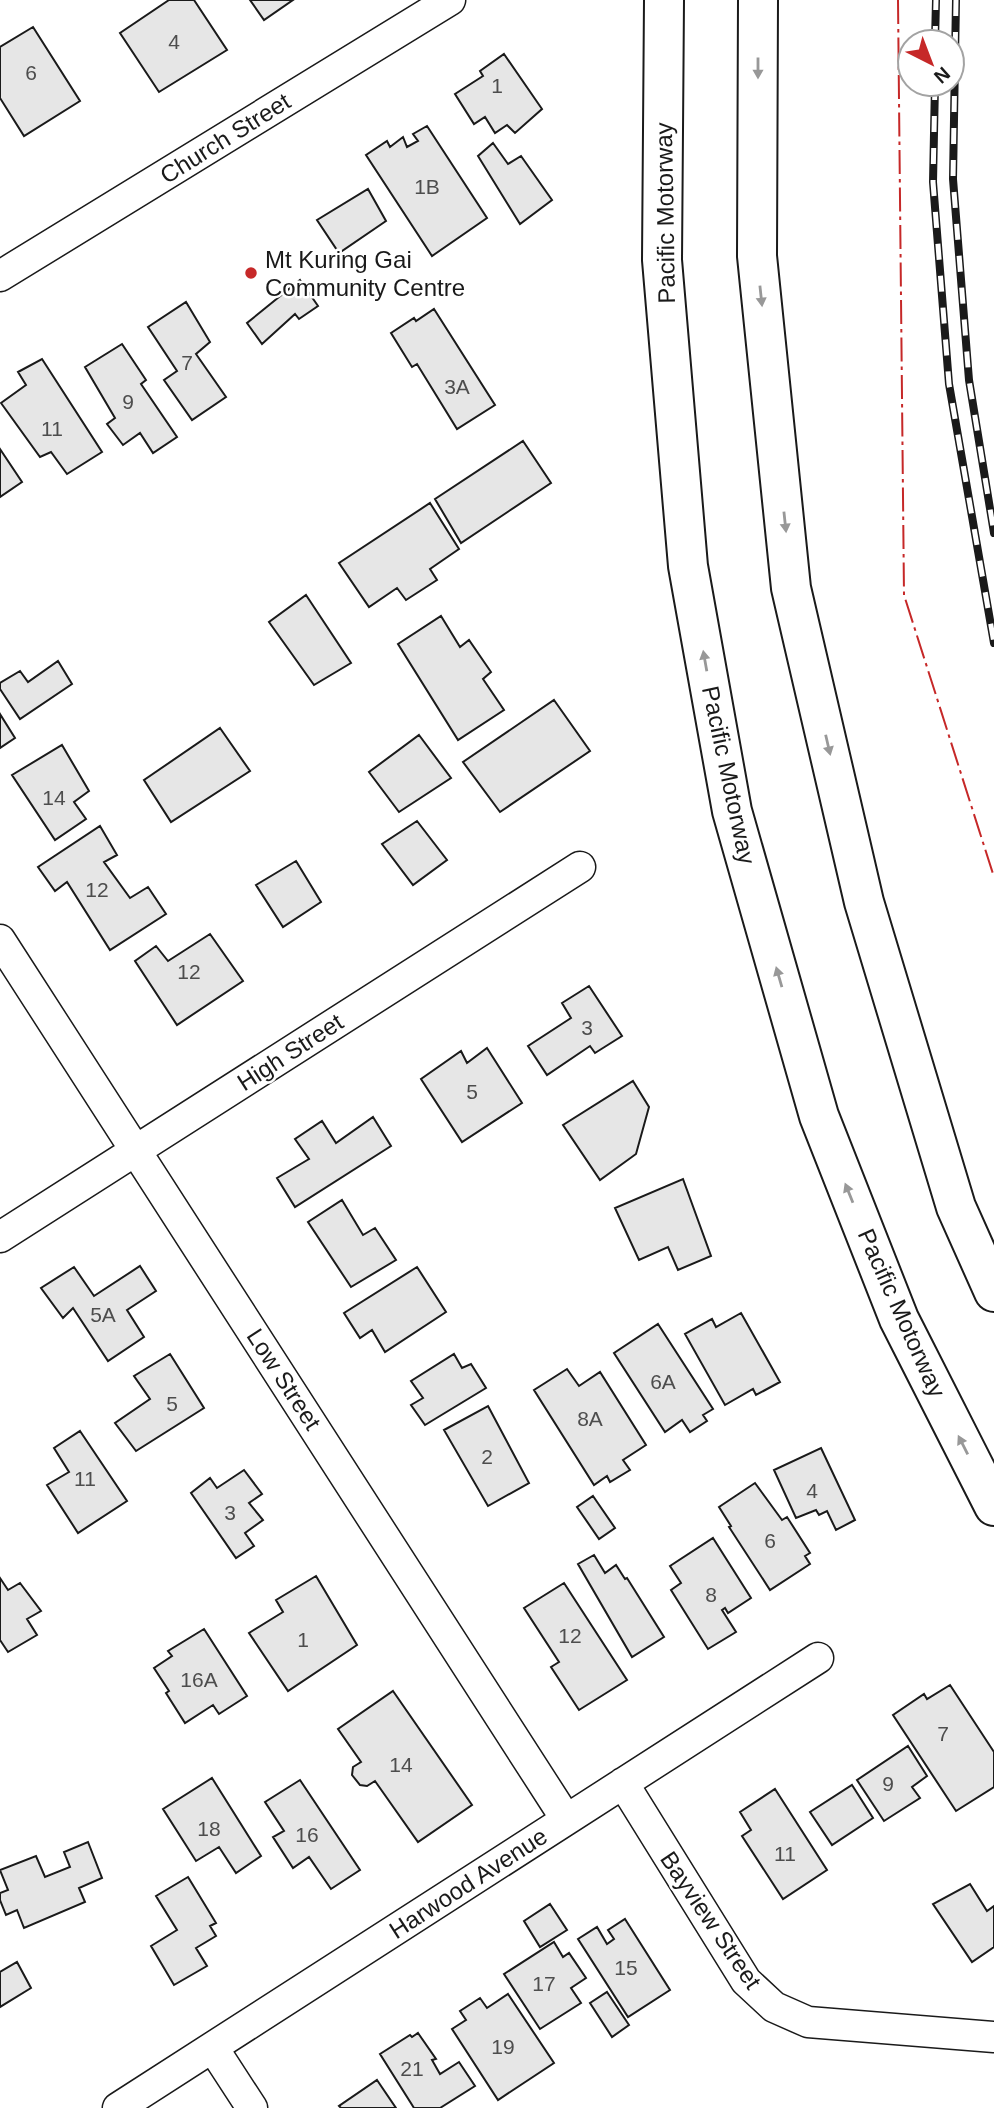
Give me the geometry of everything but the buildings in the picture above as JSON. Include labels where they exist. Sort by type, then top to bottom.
[{"type":"highway","name":"Pacific Motorway","points":[[664,0],[664,274],[688,566],[732,811],[818,1116],[900,1319],[994,1506]]},
{"type":"highway","points":[[758,0],[757,256],[792,588],[864,902],[956,1207],[994,1292]]},
{"type":"street","name":"Church Street","points":[[0,276],[413,9],[450,0]]},
{"type":"street","name":"High Street","points":[[0,1237],[580,867]]},
{"type":"street","name":"Low Street","points":[[0,940],[566,1819]]},
{"type":"street","name":"Harwood Avenue","points":[[118,2108],[818,1658]]},
{"type":"street","name":"Bayview Street","points":[[623,1783],[746,1981],[774,2007],[808,2022],[994,2037]]},
{"type":"street","points":[[213,2048],[252,2108]]},
{"type":"railway","points":[[935,28],[936,0]]},
{"type":"railway","points":[[956,0],[953,179],[969,380],[994,533]]},
{"type":"railway","points":[[935,98],[933,182],[949,384],[994,643]]},
{"type":"power","points":[[898,0],[904,595],[994,877]]},
{"type":"place","name":"Mt Kuring Gai Community Centre","points":[[251,273]]}]
